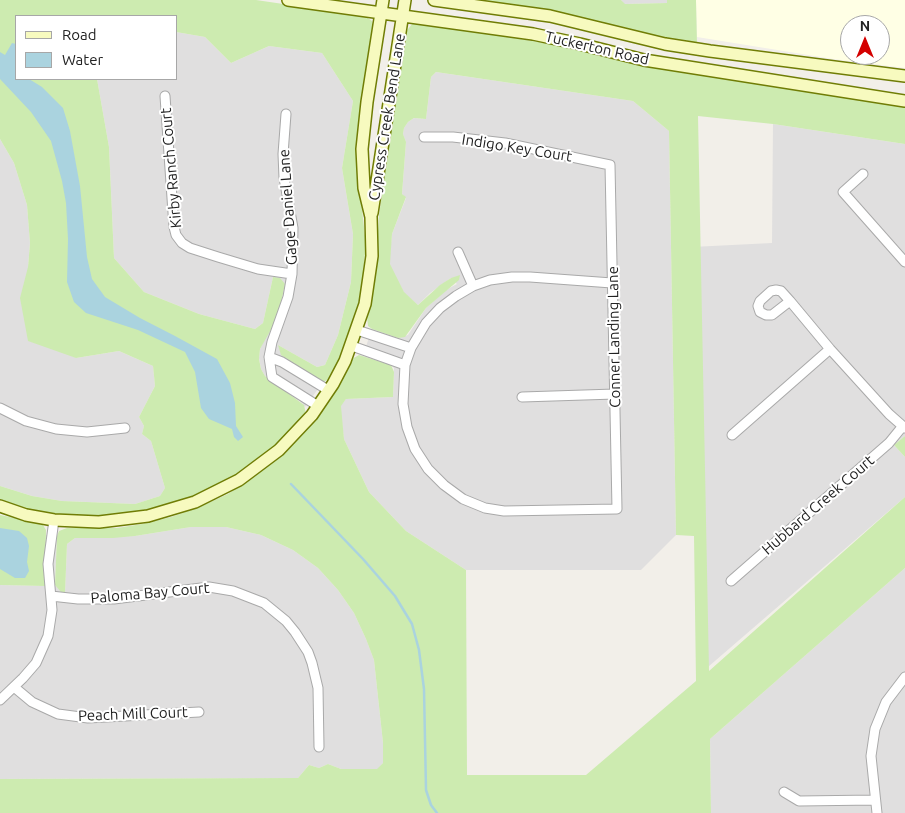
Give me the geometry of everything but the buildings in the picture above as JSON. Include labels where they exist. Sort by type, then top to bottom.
[{"type":"main road","name":"Tuckerton Road","points":[[288,0],[533,34],[644,60],[876,98],[905,101]]},
{"type":"main road","name":"Cypress Creek Bend Lane","points":[[371,217],[364,188],[362,149],[367,102],[383,0]]},
{"type":"main road","name":"Cypress Creek Bend Lane","points":[[0,506],[26,515],[54,520],[99,522],[148,516],[195,502],[239,480],[279,450],[312,415],[352,346],[365,304],[372,256],[371,217],[404,0]]},
{"type":"main road","name":"Tuckerton Road","points":[[434,0],[550,16],[666,44],[736,55],[905,76]]},
{"type":"main road","points":[[732,73],[736,55]]},
{"type":"street","name":"Kirby Ranch Court","points":[[166,96],[176,236],[190,248],[258,269],[292,274]]},
{"type":"street","name":"Gage Daniel Lane","points":[[269,357],[272,342],[288,297],[292,274],[293,228],[283,154],[286,114]]},
{"type":"street","name":"Indigo Key Court","points":[[424,137],[498,142],[610,165]]},
{"type":"street","name":"Conner Landing Lane","points":[[405,365],[403,404],[407,427],[415,449],[433,474],[463,499],[485,508],[504,511],[617,509],[610,165]]},
{"type":"street","points":[[864,174],[843,192],[905,262]]},
{"type":"street","points":[[458,252],[473,286]]},
{"type":"street","points":[[352,346],[405,365],[411,348],[426,323],[440,308],[473,286],[490,280],[512,277],[612,283]]},
{"type":"street","points":[[790,301],[830,349],[904,428]]},
{"type":"street","points":[[357,330],[411,348]]},
{"type":"street","points":[[732,435],[830,349]]},
{"type":"street","points":[[318,406],[272,377],[269,357],[282,362],[328,390]]},
{"type":"street","points":[[522,397],[615,394]]},
{"type":"street","points":[[0,408],[26,421],[56,429],[87,432],[125,428]]},
{"type":"street","name":"Hubbard Creek Court","points":[[731,581],[889,444],[904,428]]},
{"type":"street","points":[[0,700],[36,663],[48,636],[52,610],[48,564],[54,520]]},
{"type":"street","name":"Paloma Bay Court","points":[[51,596],[78,599],[114,599],[209,587],[234,591],[264,603],[286,621],[308,652],[318,688],[319,747]]},
{"type":"street","points":[[877,813],[872,756],[875,729],[886,702],[905,677]]},
{"type":"street","name":"Peach Mill Court","points":[[14,687],[32,702],[58,714],[88,718],[199,712]]},
{"type":"street","points":[[784,792],[800,801],[875,800]]},
{"type":"shaded area","points":[[621,0],[667,0],[667,3],[624,4]]},
{"type":"shaded area","points":[[696,0],[905,0],[905,68],[881,65],[890,65],[890,15],[840,15],[840,60],[697,37]]},
{"type":"shaded area","points":[[178,32],[205,37],[231,63],[269,46],[322,53],[353,101],[342,168],[353,234],[351,282],[338,335],[325,365],[317,367],[278,345],[323,382],[305,407],[300,401],[265,376],[261,369],[259,358],[260,349],[281,303],[285,284],[273,277],[263,323],[255,329],[199,314],[144,292],[114,258],[109,147],[97,80],[178,80]]},
{"type":"shaded area","points":[[436,72],[633,101],[669,131],[676,535],[641,570],[466,570],[406,531],[369,492],[344,439],[340,406],[346,399],[393,397],[394,368],[391,365],[363,355],[372,329],[398,338],[408,335],[426,308],[446,290],[457,284],[451,278],[430,293],[418,305],[404,293],[389,264],[392,234],[406,198],[402,194],[406,142],[403,134],[404,128],[414,118],[426,119],[431,77]]},
{"type":"shaded area","points":[[773,124],[905,144],[905,436],[894,445],[905,457],[905,497],[701,673],[692,247],[772,243]]},
{"type":"shaded area","points":[[0,139],[14,163],[27,205],[30,243],[28,267],[76,358],[119,351],[153,366],[155,386],[139,417],[144,426],[142,434],[151,441],[165,488],[160,496],[135,504],[62,501],[32,496],[0,486]]},
{"type":"shaded area","points":[[191,527],[226,527],[261,535],[293,550],[318,568],[338,590],[354,613],[374,660],[383,743],[383,763],[378,769],[341,769],[328,764],[319,768],[309,765],[298,778],[0,779],[0,585],[44,586],[46,535],[57,536],[55,585],[65,593],[67,544],[75,538],[135,536]]},
{"type":"shaded area","points":[[905,568],[905,813],[711,813],[710,739]]},
{"type":"green space","points":[[0,0],[256,0],[365,16],[372,21],[358,176],[366,244],[361,293],[350,338],[330,379],[323,382],[281,355],[278,345],[317,367],[325,365],[338,335],[351,282],[353,234],[342,168],[353,101],[322,53],[269,46],[231,63],[205,37],[178,32],[178,15],[15,15],[15,80],[97,80],[109,147],[114,258],[144,292],[199,314],[255,329],[263,323],[273,277],[280,278],[285,284],[281,303],[273,326],[260,349],[259,359],[265,376],[304,405],[306,414],[268,452],[242,473],[181,503],[123,516],[68,518],[18,509],[0,502],[0,486],[32,496],[62,501],[135,504],[160,496],[165,488],[151,441],[142,434],[144,426],[139,417],[155,386],[153,366],[119,351],[76,358],[28,341],[20,298],[28,267],[30,243],[27,205],[14,163],[0,139]]},
{"type":"green space","points":[[468,0],[621,0],[625,4],[667,3],[667,0],[696,0],[697,45]]},
{"type":"green space","points":[[418,23],[565,46],[667,70],[905,105],[905,144],[773,124],[698,116],[709,671],[905,497],[905,568],[710,739],[711,813],[0,813],[0,779],[298,778],[309,765],[319,768],[328,764],[341,769],[377,769],[383,763],[383,743],[374,660],[366,639],[354,613],[338,590],[318,568],[293,550],[261,535],[226,527],[191,527],[113,538],[75,538],[67,544],[65,593],[61,592],[55,585],[57,536],[59,531],[67,528],[117,528],[142,524],[197,508],[228,494],[271,464],[293,444],[324,407],[352,359],[359,355],[391,365],[394,372],[393,397],[346,399],[341,406],[344,439],[369,492],[406,531],[466,570],[467,775],[586,775],[696,681],[694,536],[676,535],[669,131],[633,101],[436,72],[431,77],[426,119],[414,118],[404,128],[403,134],[406,142],[402,194],[406,197],[392,234],[390,264],[404,292],[418,305],[440,285],[451,278],[460,275],[459,280],[426,308],[405,337],[398,338],[372,329],[368,326],[367,317],[375,278],[379,215],[405,33],[412,24]]},
{"type":"green space","points":[[905,436],[905,457],[894,445]]},
{"type":"green space","points":[[0,515],[43,525],[46,530],[45,586],[0,585]]},
{"type":"water","points":[[12,43],[15,44],[15,80],[31,80],[42,87],[63,108],[70,131],[80,186],[87,257],[92,279],[105,297],[217,359],[230,383],[235,403],[236,426],[243,437],[238,441],[234,437],[232,429],[209,419],[201,408],[195,372],[185,352],[138,330],[86,313],[74,302],[67,282],[68,239],[66,203],[51,141],[31,112],[0,79],[0,52],[5,55]]},
{"type":"water","points":[[0,528],[19,531],[27,538],[29,546],[27,562],[29,571],[25,578],[15,578],[0,569]]},
{"type":"waterway","points":[[291,484],[363,559],[395,596],[412,624],[419,650],[424,689],[426,790],[431,805],[437,813]]}]
